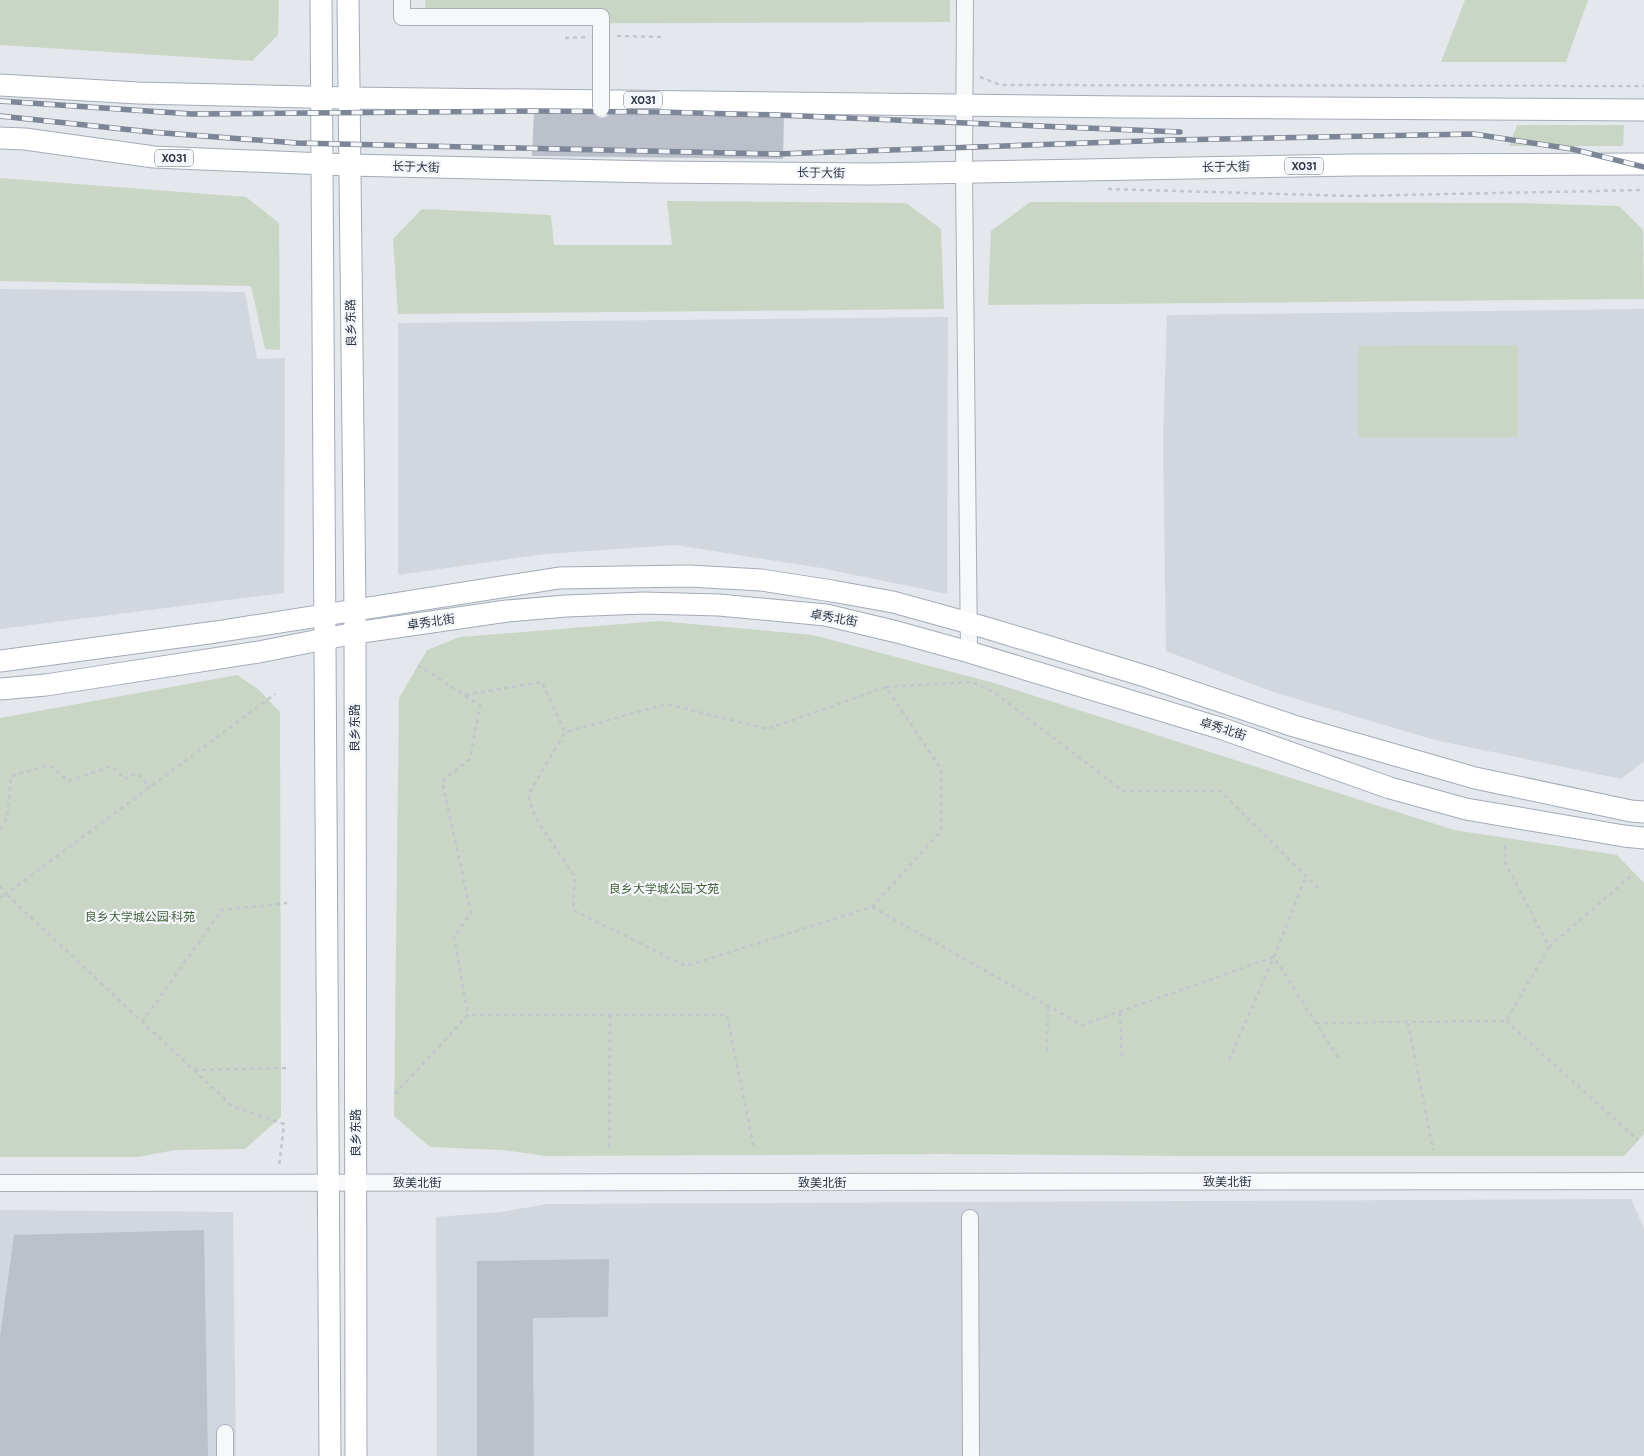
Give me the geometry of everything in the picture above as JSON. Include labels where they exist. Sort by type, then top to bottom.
[{"type":"main road","points":[[321,0],[330,1456]]},
{"type":"main road","name":"良乡东路","points":[[348,0],[355,610],[356,1456]]},
{"type":"main road","name":"X031","points":[[0,85],[138,93],[348,98],[1125,107],[1644,110]]},
{"type":"main road","name":"长于大街","points":[[0,138],[25,139],[154,157],[349,165],[664,172],[870,174],[1354,165],[1644,164]]},
{"type":"main road","points":[[0,661],[216,632],[559,578],[689,576],[762,580],[832,590],[893,602],[1148,677],[1294,726],[1475,778],[1630,811],[1644,812]]},
{"type":"main road","name":"卓秀北街","points":[[0,689],[46,685],[259,652],[355,633],[508,612],[566,606],[653,603],[719,605],[826,615],[897,632],[1223,729],[1390,788],[1466,809],[1644,838]]},
{"type":"street","points":[[402,0],[402,17],[601,17],[602,108]]},
{"type":"street","points":[[964,0],[969,652]]},
{"type":"street","name":"致美北街","points":[[0,1183],[1644,1181]]},
{"type":"street","points":[[970,1218],[970,1456]]},
{"type":"street","points":[[225,1433],[225,1456]]},
{"type":"path","points":[[565,38],[601,36],[665,37]]},
{"type":"path","points":[[964,71],[1000,85],[1644,86]]},
{"type":"path","name":"长于大街","points":[[1103,189],[1351,196],[1644,190]]},
{"type":"path","points":[[418,666],[480,705],[470,759],[442,781],[471,913],[454,937],[468,1015]]},
{"type":"path","points":[[464,695],[542,682],[565,732]]},
{"type":"path","points":[[886,687],[941,769],[941,831],[872,907],[686,966],[573,910],[575,877],[534,817],[528,795],[565,732],[667,704],[767,729],[886,687],[972,682],[995,693],[1124,791],[1220,791],[1320,891]]},
{"type":"path","points":[[0,897],[275,694]]},
{"type":"path","points":[[0,829],[7,818],[11,776],[49,765],[69,782],[112,766],[124,779],[137,773],[150,787]]},
{"type":"path","points":[[1505,842],[1505,862],[1549,947]]},
{"type":"path","points":[[1229,1060],[1274,958],[1306,876]]},
{"type":"path","points":[[1506,1021],[1549,947],[1631,876]]},
{"type":"path","points":[[0,886],[6,894],[232,1106],[284,1124],[277,1184]]},
{"type":"path","points":[[142,1022],[222,910],[287,903]]},
{"type":"path","points":[[872,907],[1082,1026],[1274,958]]},
{"type":"path","points":[[1274,958],[1340,1061]]},
{"type":"path","points":[[1047,1051],[1048,1006]]},
{"type":"path","points":[[1120,1012],[1122,1060]]},
{"type":"path","points":[[395,1094],[468,1015],[727,1015],[754,1149]]},
{"type":"path","points":[[609,1147],[610,1015]]},
{"type":"path","points":[[1316,1023],[1506,1021],[1638,1140]]},
{"type":"path","points":[[1408,1023],[1433,1150]]},
{"type":"path","points":[[194,1070],[290,1068]]},
{"type":"shaded area","points":[[0,289],[245,292],[257,359],[285,358],[284,593],[0,629]]},
{"type":"shaded area","points":[[1644,309],[1644,761],[1621,779],[1435,740],[1273,692],[1166,651],[1163,440],[1167,315]]},
{"type":"shaded area","points":[[948,317],[947,594],[821,568],[675,545],[545,554],[398,575],[398,323]]},
{"type":"shaded area","points":[[1631,1199],[1644,1228],[1644,1456],[437,1456],[436,1217],[501,1212],[548,1204]]},
{"type":"shaded area","points":[[0,1210],[233,1212],[236,1456],[0,1456]]},
{"type":"green space","points":[[0,0],[279,0],[278,35],[252,61],[0,45]]},
{"type":"green space","points":[[425,0],[950,0],[950,22],[426,24]]},
{"type":"green space","points":[[1465,0],[1588,0],[1566,62],[1441,62]]},
{"type":"green space","points":[[1517,125],[1624,125],[1623,146],[1509,146]]},
{"type":"green space","points":[[0,178],[246,197],[279,223],[280,350],[265,349],[251,286],[0,281]]},
{"type":"green space","points":[[667,201],[906,203],[941,229],[944,309],[398,314],[393,239],[422,209],[551,215],[554,245],[672,245]]},
{"type":"green space","points":[[1030,202],[1512,203],[1619,206],[1643,230],[1644,299],[988,305],[991,231]]},
{"type":"green space","points":[[1518,345],[1518,437],[1358,437],[1358,346]]},
{"type":"green space","name":"良乡大学城公园·文苑","points":[[659,621],[813,635],[994,683],[1454,830],[1617,855],[1644,883],[1644,1134],[1624,1156],[942,1154],[547,1156],[502,1150],[430,1147],[394,1116],[399,698],[427,650],[460,637]]},
{"type":"green space","name":"良乡大学城公园·科苑","points":[[237,675],[258,689],[280,712],[281,1117],[245,1149],[175,1150],[138,1157],[0,1157],[0,718]]},
{"type":"building","points":[[534,113],[593,113],[601,118],[609,114],[784,116],[783,159],[532,156]]},
{"type":"building","points":[[204,1230],[208,1456],[0,1456],[0,1336],[14,1235]]},
{"type":"building","points":[[609,1259],[608,1317],[533,1318],[534,1456],[477,1456],[477,1261]]},
{"type":"railway","points":[[0,101],[192,114],[537,111],[659,112],[778,115],[1180,132]]},
{"type":"railway","points":[[0,116],[151,132],[297,143],[777,154],[1171,140],[1473,134],[1572,149],[1644,167]]}]
